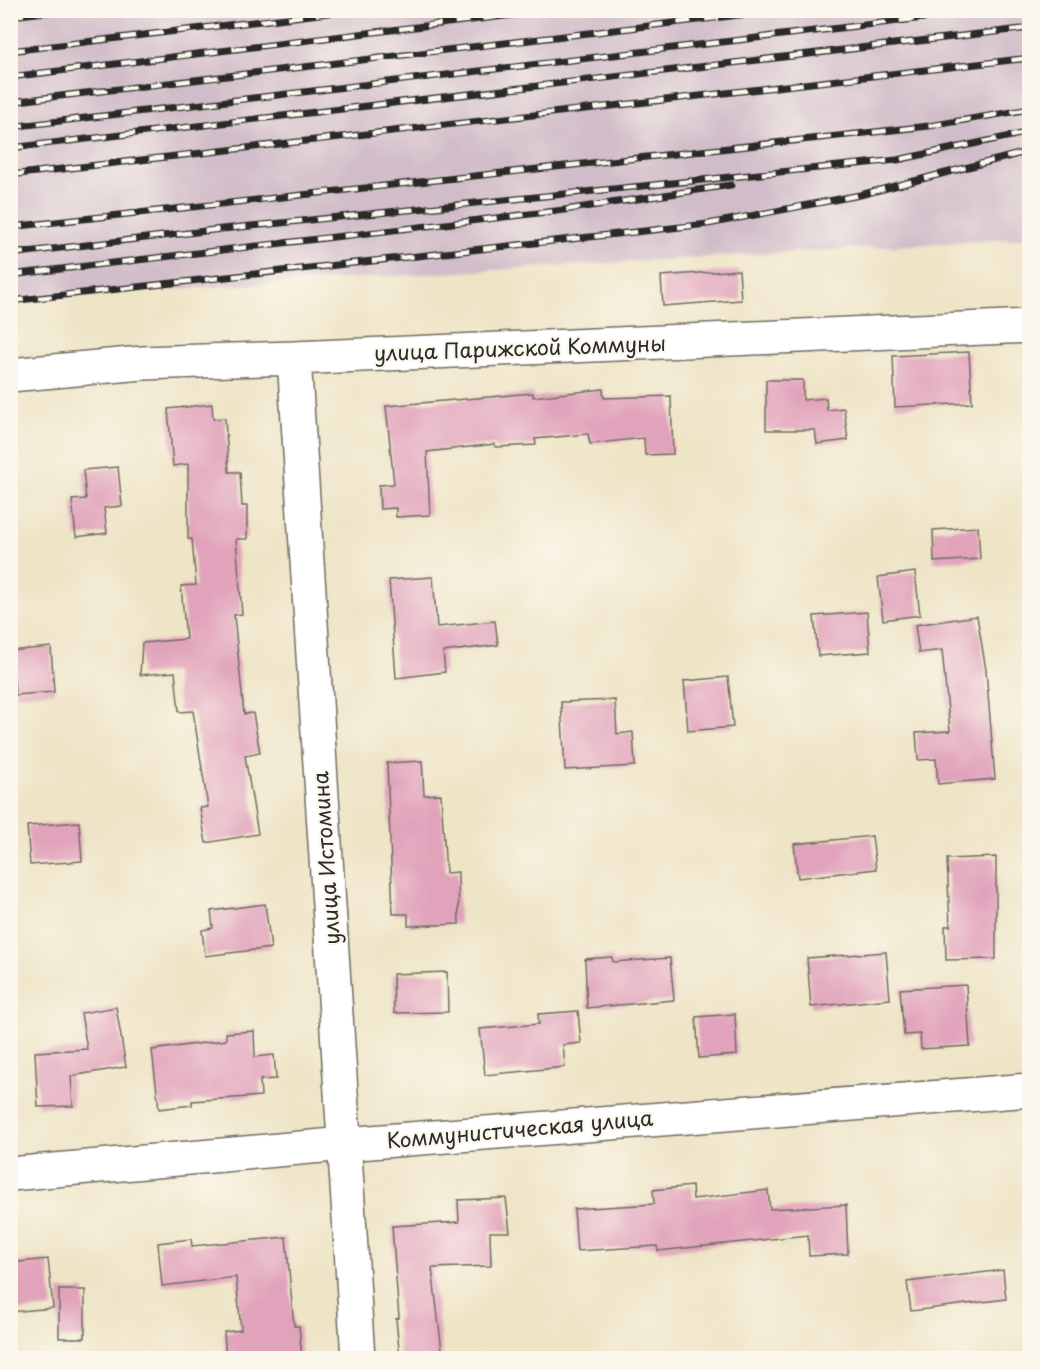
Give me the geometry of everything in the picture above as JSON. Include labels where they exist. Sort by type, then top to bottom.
[{"type":"street","name":"улица Парижской Коммуны","points":[[10,375],[142,363],[1029,331]]},
{"type":"street","name":"улица Истомина","points":[[294,358],[358,1359]]},
{"type":"street","name":"Коммунистическая улица","points":[[10,1174],[345,1144],[1029,1090]]},
{"type":"shaded area","points":[[11,10],[1029,11],[1029,238],[11,299]]},
{"type":"building","points":[[739,270],[741,300],[663,306],[661,276]]},
{"type":"building","points":[[969,352],[972,403],[895,407],[893,356]]},
{"type":"building","points":[[766,380],[803,380],[803,400],[826,398],[827,410],[844,408],[848,440],[817,444],[815,430],[766,430]]},
{"type":"building","points":[[603,389],[604,398],[671,396],[673,454],[645,455],[644,438],[590,444],[588,434],[535,439],[536,445],[495,447],[495,444],[427,452],[430,515],[396,517],[396,508],[380,509],[379,485],[394,484],[386,406],[533,393],[533,397]]},
{"type":"building","points":[[212,404],[213,419],[225,418],[229,472],[240,472],[242,506],[247,506],[247,539],[236,539],[242,614],[234,615],[244,714],[253,713],[260,753],[245,756],[258,834],[206,843],[200,808],[208,807],[193,711],[179,712],[175,672],[140,675],[142,643],[186,639],[181,586],[196,585],[192,539],[188,539],[188,464],[173,466],[168,409]]},
{"type":"building","points":[[118,467],[122,506],[104,508],[107,533],[76,537],[72,500],[86,499],[83,470]]},
{"type":"building","points":[[978,527],[980,559],[934,562],[933,530]]},
{"type":"building","points":[[915,572],[920,615],[883,620],[878,577]]},
{"type":"building","points":[[433,577],[437,627],[495,621],[498,645],[443,652],[445,672],[396,678],[389,580]]},
{"type":"building","points":[[867,612],[870,652],[818,656],[814,616]]},
{"type":"building","points":[[977,616],[986,670],[995,779],[938,784],[936,759],[918,760],[916,733],[950,731],[942,650],[919,653],[915,625]]},
{"type":"building","points":[[51,647],[54,692],[15,695],[14,680],[10,681],[10,651]]},
{"type":"building","points":[[728,677],[733,727],[688,731],[684,681]]},
{"type":"building","points":[[615,700],[617,734],[633,732],[635,766],[565,770],[561,702]]},
{"type":"building","points":[[422,761],[424,795],[441,794],[446,873],[458,872],[459,924],[408,926],[408,914],[393,914],[387,763]]},
{"type":"building","points":[[79,822],[82,861],[30,865],[27,826]]},
{"type":"building","points":[[872,836],[876,869],[798,878],[794,844]]},
{"type":"building","points":[[996,857],[996,959],[946,960],[945,926],[950,926],[947,859]]},
{"type":"building","points":[[265,904],[271,948],[205,956],[202,930],[213,928],[211,911]]},
{"type":"building","points":[[886,952],[890,999],[811,1007],[807,958]]},
{"type":"building","points":[[612,957],[613,962],[670,958],[674,1000],[587,1008],[585,959]]},
{"type":"building","points":[[447,972],[448,1012],[394,1013],[393,974]]},
{"type":"building","points":[[966,985],[970,1046],[921,1049],[920,1034],[904,1035],[900,989]]},
{"type":"building","points":[[116,1007],[126,1067],[71,1076],[73,1106],[38,1107],[35,1052],[87,1049],[81,1013]]},
{"type":"building","points":[[578,1011],[581,1043],[563,1045],[565,1067],[485,1075],[480,1029],[539,1024],[538,1014]]},
{"type":"building","points":[[735,1014],[737,1055],[699,1058],[696,1017]]},
{"type":"building","points":[[254,1031],[255,1057],[274,1055],[276,1079],[260,1080],[261,1096],[192,1101],[192,1105],[159,1109],[152,1050],[226,1040],[226,1033]]},
{"type":"building","points":[[692,1186],[693,1199],[768,1190],[770,1209],[846,1205],[848,1254],[809,1256],[808,1235],[658,1251],[657,1246],[577,1251],[574,1209],[654,1204],[653,1190]]},
{"type":"building","points":[[506,1198],[510,1232],[490,1232],[491,1266],[432,1268],[443,1359],[400,1359],[392,1226],[459,1222],[458,1200]]},
{"type":"building","points":[[286,1237],[294,1326],[299,1326],[302,1359],[226,1359],[224,1332],[241,1330],[236,1277],[162,1286],[158,1243],[191,1239],[192,1246]]},
{"type":"building","points":[[48,1259],[53,1308],[10,1312],[10,1263]]},
{"type":"building","points":[[1003,1270],[1006,1299],[911,1311],[907,1282]]},
{"type":"building","points":[[59,1290],[85,1290],[85,1338],[59,1338]]},
{"type":"railway","points":[[10,16],[64,10]]},
{"type":"railway","points":[[10,51],[353,10]]},
{"type":"railway","points":[[10,77],[553,10]]},
{"type":"railway","points":[[10,102],[782,10]]},
{"type":"railway","points":[[10,127],[991,10]]},
{"type":"railway","points":[[10,148],[1030,28]]},
{"type":"railway","points":[[10,175],[1030,58]]},
{"type":"railway","points":[[10,227],[929,126],[1030,109]]},
{"type":"railway","points":[[10,254],[222,229],[897,160],[1030,132]]},
{"type":"railway","points":[[10,301],[708,224],[860,195],[1030,151]]},
{"type":"railway","points":[[10,275],[564,210],[731,185]]}]
